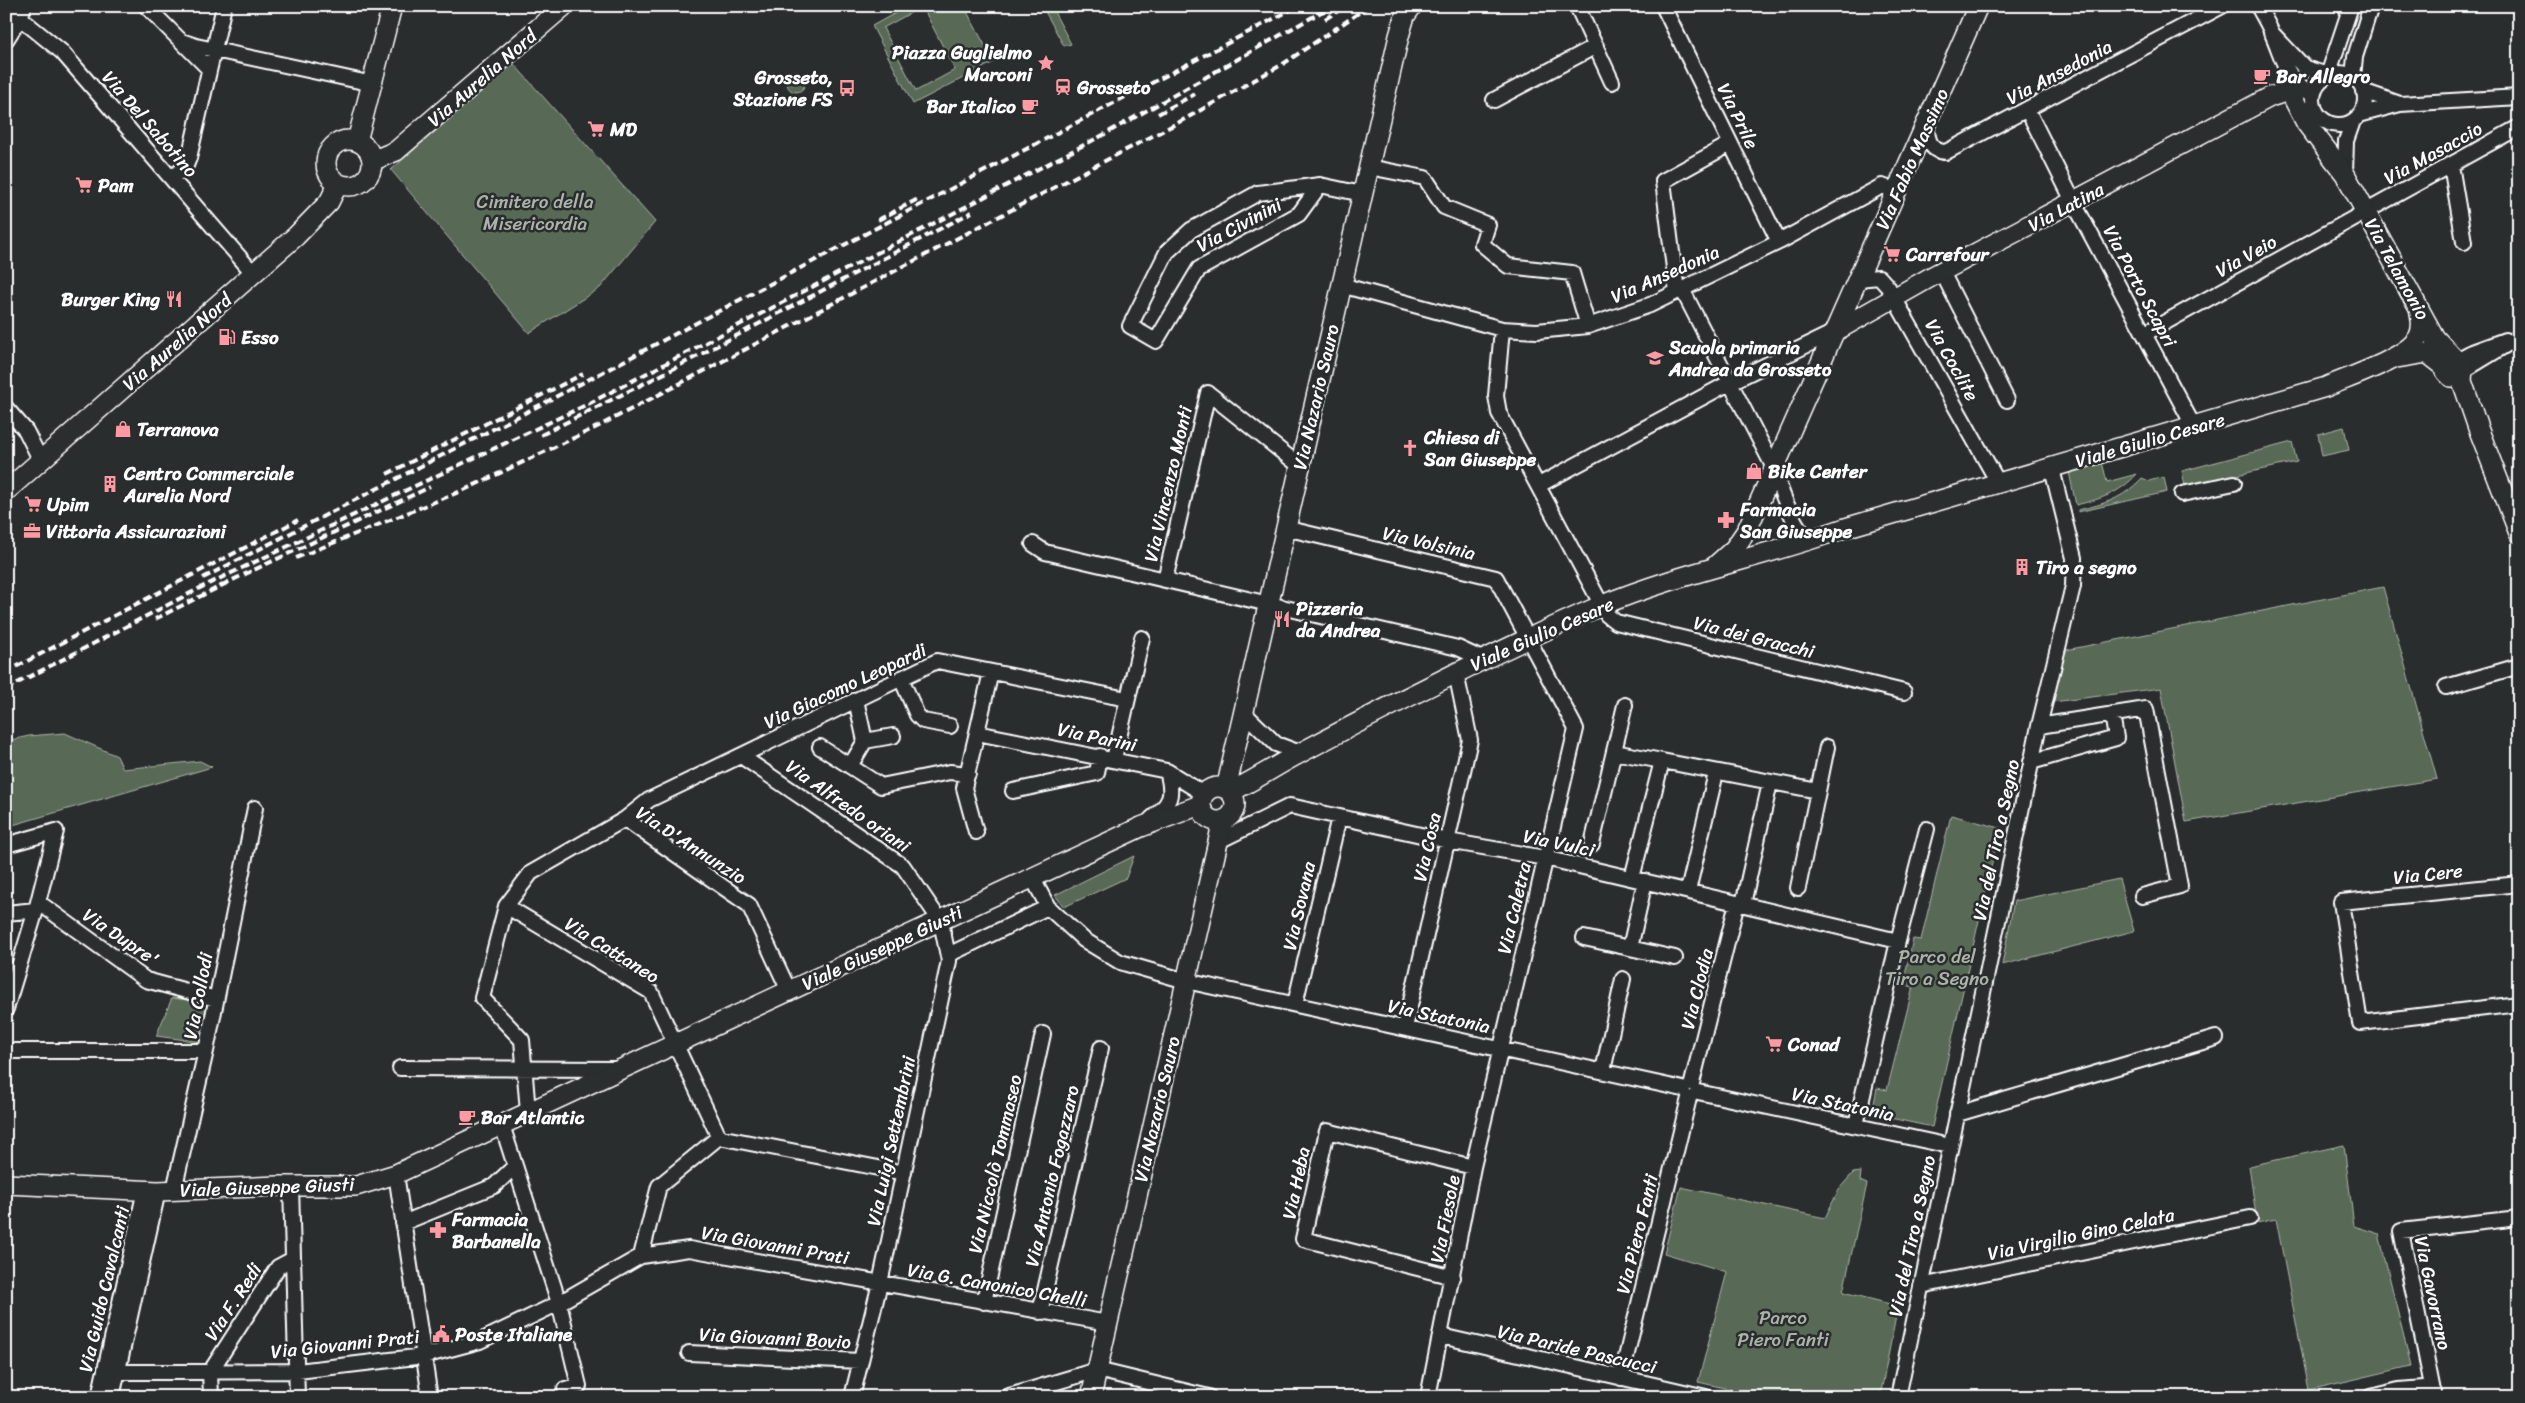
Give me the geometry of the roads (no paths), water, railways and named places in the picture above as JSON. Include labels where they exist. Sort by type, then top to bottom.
[{"type":"main road","points":[[357,141],[392,6]]},
{"type":"main road","name":"Via Aurelia Nord","points":[[372,161],[396,152],[564,6]]},
{"type":"main road","name":"Via Nazario Sauro","points":[[1228,791],[1243,712],[1399,36],[1405,16],[1412,6]]},
{"type":"main road","name":"Via Fabio Massimo","points":[[1706,572],[1728,556],[1747,530],[1976,12]]},
{"type":"main road","name":"Via Telamonio","points":[[2270,98],[2280,92],[2292,96],[2306,123],[2345,174],[2435,338],[2454,367]]},
{"type":"main road","name":"Via Latina","points":[[1834,332],[1895,297],[2270,98]]},
{"type":"main road","points":[[343,140],[357,141],[368,149],[372,161],[369,175],[359,184],[345,186],[338,184],[328,174],[326,168],[327,153],[336,143],[343,140]]},
{"type":"main road","name":"Via Aurelia Nord","points":[[6,491],[313,221],[329,202],[338,184]]},
{"type":"main road","name":"Viale Giulio Cesare","points":[[1228,791],[1257,779],[1300,753],[1456,673],[1601,606],[1635,593],[1845,528],[2326,387],[2395,358],[2416,341],[2420,333],[2420,309]]},
{"type":"main road","points":[[2395,358],[2427,353],[2454,367],[2462,381],[2478,428],[2519,533]]},
{"type":"main road","name":"Viale Giulio Cesare","points":[[1747,530],[1749,541],[1760,549],[1845,528]]},
{"type":"main road","name":"Viale Giulio Cesare","points":[[1223,818],[1252,790],[1257,779]]},
{"type":"main road","name":"Viale Giuseppe Giusti","points":[[6,1184],[159,1190],[356,1186],[396,1174],[1033,879],[1202,799],[1214,787],[1228,791]]},
{"type":"main road","points":[[1202,799],[1204,815],[1223,818],[1235,804],[1228,791]]},
{"type":"main road","name":"Via Nazario Sauro","points":[[1091,1397],[1223,818]]},
{"type":"main road","name":"Viale Giuseppe Giusti","points":[[1140,827],[1180,820],[1223,818]]},
{"type":"street","points":[[146,6],[209,69]]},
{"type":"street","points":[[172,177],[185,168],[187,163],[224,6]]},
{"type":"street","points":[[1577,6],[1612,82]]},
{"type":"street","name":"Via Prile","points":[[1663,6],[1779,242]]},
{"type":"street","points":[[1976,12],[1991,6]]},
{"type":"street","name":"Via Ansedonia","points":[[1927,126],[1929,142],[1933,148],[1939,152],[1946,152],[2222,6]]},
{"type":"street","points":[[2258,6],[2271,32],[2286,71],[2313,95]]},
{"type":"street","points":[[2328,75],[2351,6]]},
{"type":"street","points":[[2353,77],[2355,58],[2371,6]]},
{"type":"street","name":"Via Del Sabotino","points":[[6,11],[22,12],[62,52],[254,274]]},
{"type":"street","points":[[6,40],[22,12]]},
{"type":"street","points":[[2271,32],[2305,68],[2328,75]]},
{"type":"street","points":[[181,41],[214,50],[373,84]]},
{"type":"street","points":[[1494,100],[1596,46]]},
{"type":"street","name":"Via Latina","points":[[2270,98],[2285,82],[2286,71]]},
{"type":"street","points":[[2400,104],[2363,90],[2353,77],[2336,73],[2328,75],[2321,80],[2313,95],[2313,104],[2321,118],[2337,125],[2400,104],[2519,97]]},
{"type":"street","points":[[2345,174],[2346,142],[2363,107],[2363,90]]},
{"type":"street","name":"Via Porto Scapri","points":[[2027,109],[2074,203],[2194,427]]},
{"type":"street","name":"Via Masaccio","points":[[2366,212],[2519,127]]},
{"type":"street","points":[[1730,144],[1663,181],[1679,290],[1774,468],[1782,492],[1800,530],[1807,536]]},
{"type":"street","points":[[2451,165],[2464,242]]},
{"type":"street","points":[[1369,167],[1425,178],[1444,207],[1488,225],[1482,244],[1508,266],[1572,273],[1588,326]]},
{"type":"street","name":"Via Civinini","points":[[1320,185],[1299,214],[1199,269],[1156,341],[1130,326],[1168,252],[1191,230],[1258,193],[1320,185],[1362,194]]},
{"type":"street","name":"Via Ansedonia","points":[[1341,285],[1502,329],[1537,331],[1588,326],[1650,305],[1779,242],[1882,186],[1891,189],[1893,200]]},
{"type":"street","name":"Via Veio","points":[[2144,334],[2366,212]]},
{"type":"street","points":[[1942,272],[2007,400]]},
{"type":"street","name":"Via Coclite","points":[[1858,279],[1879,276],[1895,297],[1999,484]]},
{"type":"street","name":"Via dei Gracchi","points":[[1502,329],[1496,396],[1500,413],[1601,606],[1616,622],[1904,692]]},
{"type":"street","points":[[1539,485],[1728,383],[1834,332]]},
{"type":"street","points":[[2454,367],[2518,337]]},
{"type":"street","name":"Via Vincenzo Monti","points":[[1165,580],[1208,393],[1300,466]]},
{"type":"street","points":[[6,408],[26,431],[41,461]]},
{"type":"street","name":"Via del Tiro a Segno","points":[[1898,1397],[2039,726],[2074,571],[2074,558],[2052,468]]},
{"type":"street","points":[[2182,494],[2234,482]]},
{"type":"street","name":"Via Volsinia","points":[[1286,528],[1496,578],[1528,639]]},
{"type":"street","points":[[1033,544],[1044,552],[1458,648],[1484,660]]},
{"type":"street","points":[[1114,759],[1142,638]]},
{"type":"street","name":"Via Caletra","points":[[1500,1048],[1576,729],[1528,639]]},
{"type":"street","name":"Via Giacomo Leopardi","points":[[625,819],[649,800],[937,661],[1127,700]]},
{"type":"street","points":[[2446,687],[2519,666]]},
{"type":"street","points":[[976,832],[964,788],[991,672]]},
{"type":"street","name":"Via Cosa","points":[[1405,1028],[1470,740],[1456,673]]},
{"type":"street","points":[[901,678],[917,715],[923,721],[950,726]]},
{"type":"street","points":[[850,766],[865,741],[856,700]]},
{"type":"street","points":[[1592,844],[1625,705]]},
{"type":"street","points":[[2039,726],[2146,709],[2180,886],[2142,896]]},
{"type":"street","points":[[1243,712],[1276,744],[1300,753]]},
{"type":"street","points":[[2032,762],[2116,738],[2112,714]]},
{"type":"street","name":"Via Parini","points":[[977,733],[1100,756],[1167,771],[1202,799]]},
{"type":"street","points":[[865,741],[893,736]]},
{"type":"street","points":[[820,747],[881,786],[950,772],[968,774]]},
{"type":"street","points":[[1798,888],[1827,747]]},
{"type":"street","points":[[1614,752],[1818,791]]},
{"type":"street","name":"Via Alfredo oriani","points":[[741,756],[903,866],[941,922]]},
{"type":"street","points":[[1013,792],[1097,773],[1100,756]]},
{"type":"street","points":[[1630,948],[1638,879],[1662,761]]},
{"type":"street","points":[[1140,827],[1165,807],[1169,801],[1171,791],[1167,771]]},
{"type":"street","points":[[1688,891],[1716,773]]},
{"type":"street","name":"Via Clodia","points":[[1690,1091],[1770,783]]},
{"type":"street","name":"Via Vulci","points":[[1217,842],[1290,806],[1448,841],[1545,858],[1898,941]]},
{"type":"street","name":"Via Collodi","points":[[159,1190],[206,1051],[254,808]]},
{"type":"street","name":"Via Sovana","points":[[1295,1004],[1339,817]]},
{"type":"street","name":"Via D'Annunzio","points":[[506,906],[530,873],[625,819],[748,905],[789,991]]},
{"type":"street","points":[[1856,1126],[1898,941],[1927,829]]},
{"type":"street","points":[[6,845],[56,831],[37,906],[10,981],[6,1009]]},
{"type":"street","name":"Via Statonia","points":[[1033,879],[1048,907],[1065,924],[1084,940],[1120,962],[1186,981],[1950,1146]]},
{"type":"street","name":"Via Cere","points":[[2519,884],[2341,902],[2360,1023],[2519,1004]]},
{"type":"street","points":[[6,913],[37,906]]},
{"type":"street","name":"Via Dupre'","points":[[37,906],[146,980],[216,999]]},
{"type":"street","points":[[506,906],[482,998],[522,1040],[528,1112]]},
{"type":"street","name":"Via Cattaneo","points":[[506,906],[652,992],[678,1044],[719,1137]]},
{"type":"street","points":[[948,955],[1048,907]]},
{"type":"street","name":"Via Luigi Settembrini","points":[[852,1397],[880,1283],[949,962],[941,922]]},
{"type":"street","name":"Via Clodia","points":[[1584,938],[1675,958]]},
{"type":"street","points":[[1603,1071],[1624,979]]},
{"type":"street","name":"Via Niccolò Tommaseo","points":[[984,1302],[1043,1034]]},
{"type":"street","points":[[1957,1114],[2216,1038]]},
{"type":"street","name":"Via Antonio Fogazzaro","points":[[1040,1312],[1101,1048]]},
{"type":"street","name":"Via Fiesole","points":[[1428,1397],[1473,1167],[1500,1048]]},
{"type":"street","points":[[6,1051],[206,1051]]},
{"type":"street","name":"Viale Giuseppe Giusti","points":[[400,1068],[623,1069]]},
{"type":"street","name":"Via Piero Fanti","points":[[1621,1378],[1690,1091]]},
{"type":"street","points":[[502,1125],[559,1303],[579,1386],[565,1389]]},
{"type":"street","name":"Via Heba","points":[[1453,1277],[1303,1239],[1327,1131],[1473,1167]]},
{"type":"street","points":[[641,1256],[659,1186],[719,1137],[904,1173]]},
{"type":"street","points":[[403,1223],[494,1186],[515,1166]]},
{"type":"street","points":[[396,1174],[430,1397]]},
{"type":"street","points":[[291,1186],[298,1371],[297,1397]]},
{"type":"street","name":"Via Guido Cavalcanti","points":[[112,1397],[159,1190]]},
{"type":"street","name":"Via Guido Cavalcanti","points":[[99,1397],[159,1190]]},
{"type":"street","name":"Via Virgilio Gino Celata","points":[[1921,1286],[2250,1218]]},
{"type":"street","name":"Via Gavorrano","points":[[2427,1393],[2401,1231],[2519,1218]]},
{"type":"street","name":"Via Giovanni Prati","points":[[117,1372],[298,1371],[424,1356],[480,1341],[559,1303],[641,1256],[689,1249],[880,1283]]},
{"type":"street","name":"Via F. Redi","points":[[210,1372],[278,1268],[294,1259]]},
{"type":"street","name":"Via G. Canonico Chelli","points":[[880,1283],[1108,1323]]},
{"type":"street","name":"Via Paride Pascucci","points":[[1441,1336],[1706,1397]]},
{"type":"street","name":"Via Giovanni Bovio","points":[[689,1353],[860,1360]]},
{"type":"street","points":[[1006,1397],[1097,1370],[1209,1397]]},
{"type":"street","points":[[210,1372],[211,1397]]},
{"type":"street","points":[[2369,1397],[2399,1390],[2427,1393]]},
{"type":"railway","points":[[203,578],[544,403],[1298,6]]},
{"type":"railway","points":[[6,689],[204,586],[588,404],[1105,134],[1332,6]]},
{"type":"railway","points":[[1325,19],[1346,6]]},
{"type":"railway","points":[[296,558],[464,490],[599,426],[1183,120],[1283,64],[1369,6]]},
{"type":"railway","points":[[1158,114],[1195,94]]},
{"type":"railway","points":[[878,220],[918,199]]},
{"type":"railway","points":[[541,435],[671,370],[972,212]]},
{"type":"railway","points":[[387,474],[583,374]]},
{"type":"railway","points":[[222,585],[430,487]]},
{"type":"railway","points":[[6,672],[298,520]]},
{"type":"railway","points":[[155,619],[229,582]]},
{"type":"place","name":"Piazza Guglielmo Marconi","points":[[1046,63]]},
{"type":"place","name":"Bar Allegro","points":[[2262,76]]},
{"type":"place","name":"Grosseto","points":[[1063,87]]},
{"type":"place","name":"Grosseto, Stazione FS","points":[[847,88]]},
{"type":"place","name":"Bar Italico","points":[[1030,106]]},
{"type":"place","name":"MD","points":[[596,129]]},
{"type":"place","name":"Pam","points":[[84,185]]},
{"type":"place","name":"Carrefour","points":[[1892,254]]},
{"type":"place","name":"Burger King","points":[[174,299]]},
{"type":"place","name":"Esso","points":[[227,337]]},
{"type":"place","name":"Scuola primaria Andrea da Grosseto","points":[[1655,358]]},
{"type":"place","name":"Terranova","points":[[123,429]]},
{"type":"place","name":"Chiesa di San Giuseppe","points":[[1410,448]]},
{"type":"place","name":"Bike Center","points":[[1754,471]]},
{"type":"place","name":"Centro Commerciale Aurelia Nord","points":[[110,484]]},
{"type":"place","name":"Upim","points":[[33,504]]},
{"type":"place","name":"Farmacia San Giuseppe","points":[[1726,520]]},
{"type":"place","name":"Vittoria Assicurazioni","points":[[32,531]]},
{"type":"place","name":"Tiro a segno","points":[[2022,567]]},
{"type":"place","name":"Pizzeria da Andrea","points":[[1282,619]]},
{"type":"place","name":"Conad","points":[[1774,1044]]},
{"type":"place","name":"Bar Atlantic","points":[[467,1117]]},
{"type":"place","name":"Farmacia Barbanella","points":[[438,1230]]},
{"type":"place","name":"Poste Italiane","points":[[441,1334]]},
{"type":"park label","name":"Cimitero della Misericordia","points":[[535,212]]},
{"type":"park label","name":"Parco del Tiro a Segno","points":[[1937,967]]},
{"type":"park label","name":"Parco Piero Fanti","points":[[1783,1328]]}]
